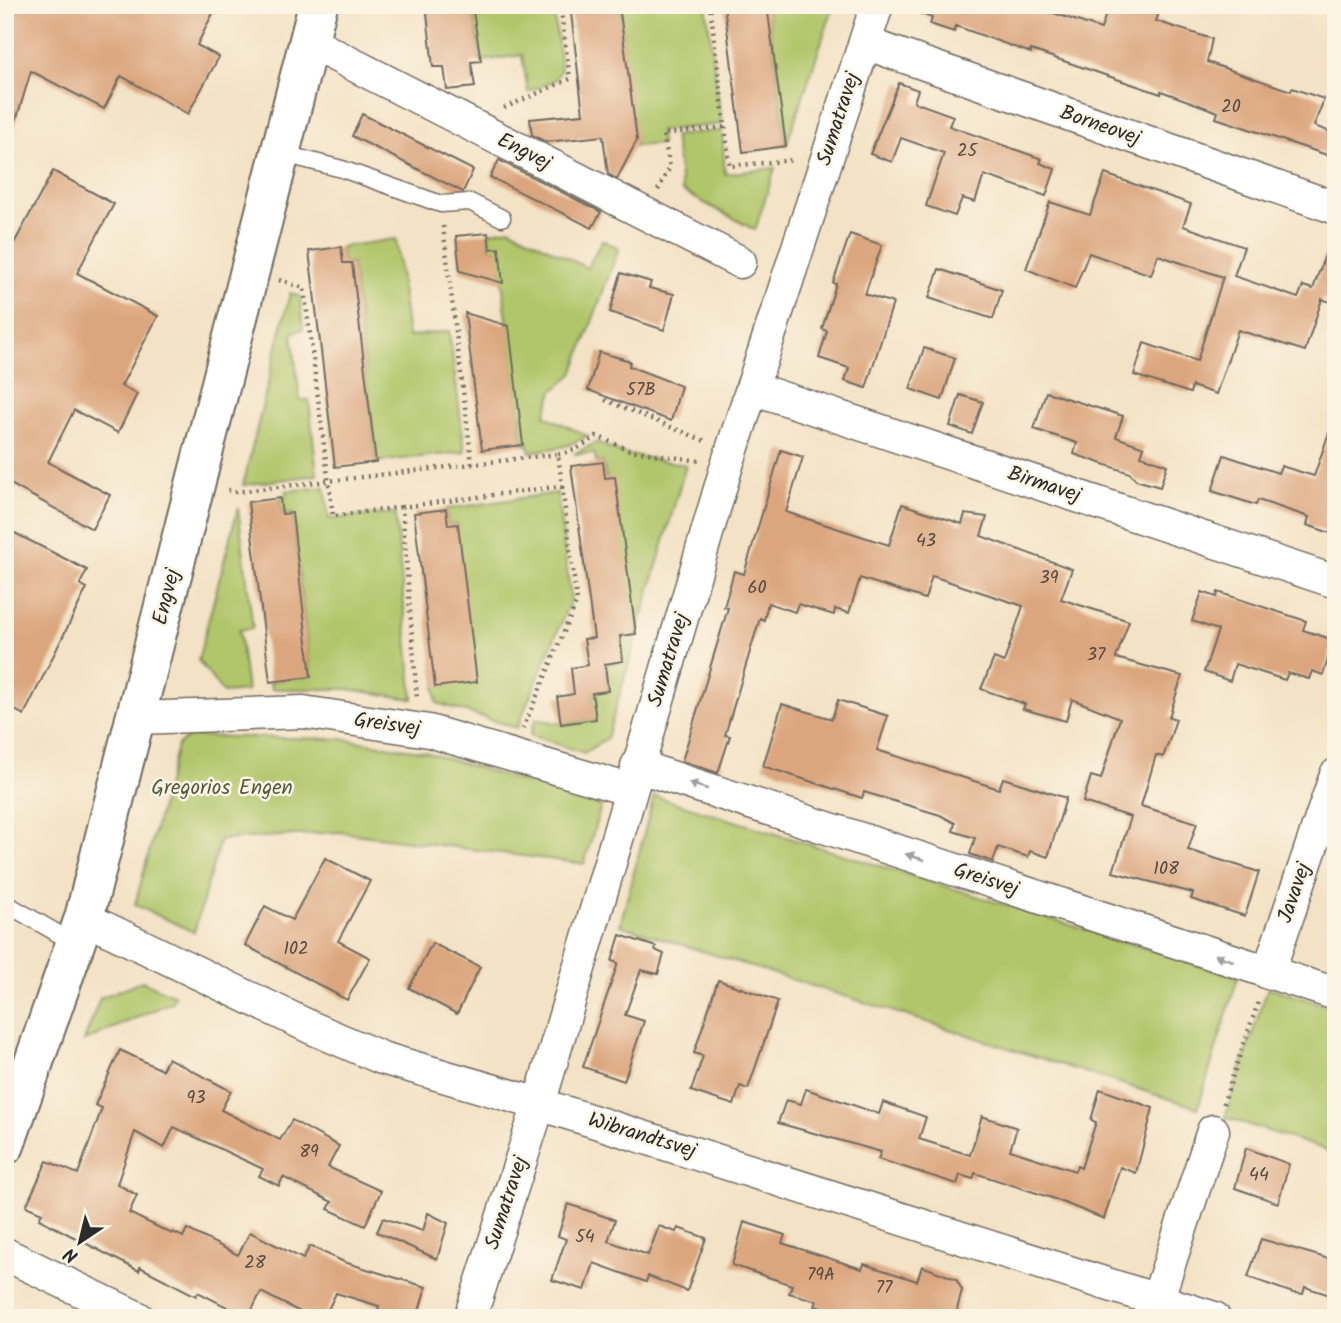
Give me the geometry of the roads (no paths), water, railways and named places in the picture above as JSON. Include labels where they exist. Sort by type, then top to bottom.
[{"type":"street","name":"Engvej","points":[[5,1146],[80,931],[137,718],[318,5]]},
{"type":"street","name":"Sumatravej","points":[[470,1318],[539,1104],[729,458],[877,5]]},
{"type":"street","name":"Engvej","points":[[309,42],[740,262]]},
{"type":"street","name":"Borneovej","points":[[865,43],[1336,208]]},
{"type":"street","name":"Birmavej","points":[[752,388],[1336,582]]},
{"type":"street","name":"Greisvej","points":[[137,718],[303,712],[419,729],[511,755],[633,778],[1336,994]]},
{"type":"street","name":"Javavej","points":[[1268,973],[1336,775]]},
{"type":"street","name":"Wibrandtsvej","points":[[80,931],[382,1058],[539,1104],[1154,1308],[1214,1318]]},
{"type":"street","points":[[1154,1308],[1213,1131]]},
{"type":"street","points":[[5,1254],[138,1318]]},
{"type":"lane","points":[[280,153],[342,169],[441,204],[470,202],[502,218]]},
{"type":"lane","points":[[5,903],[80,931]]},
{"type":"park label","name":"Gregorios Engen","points":[[222,788]]}]
